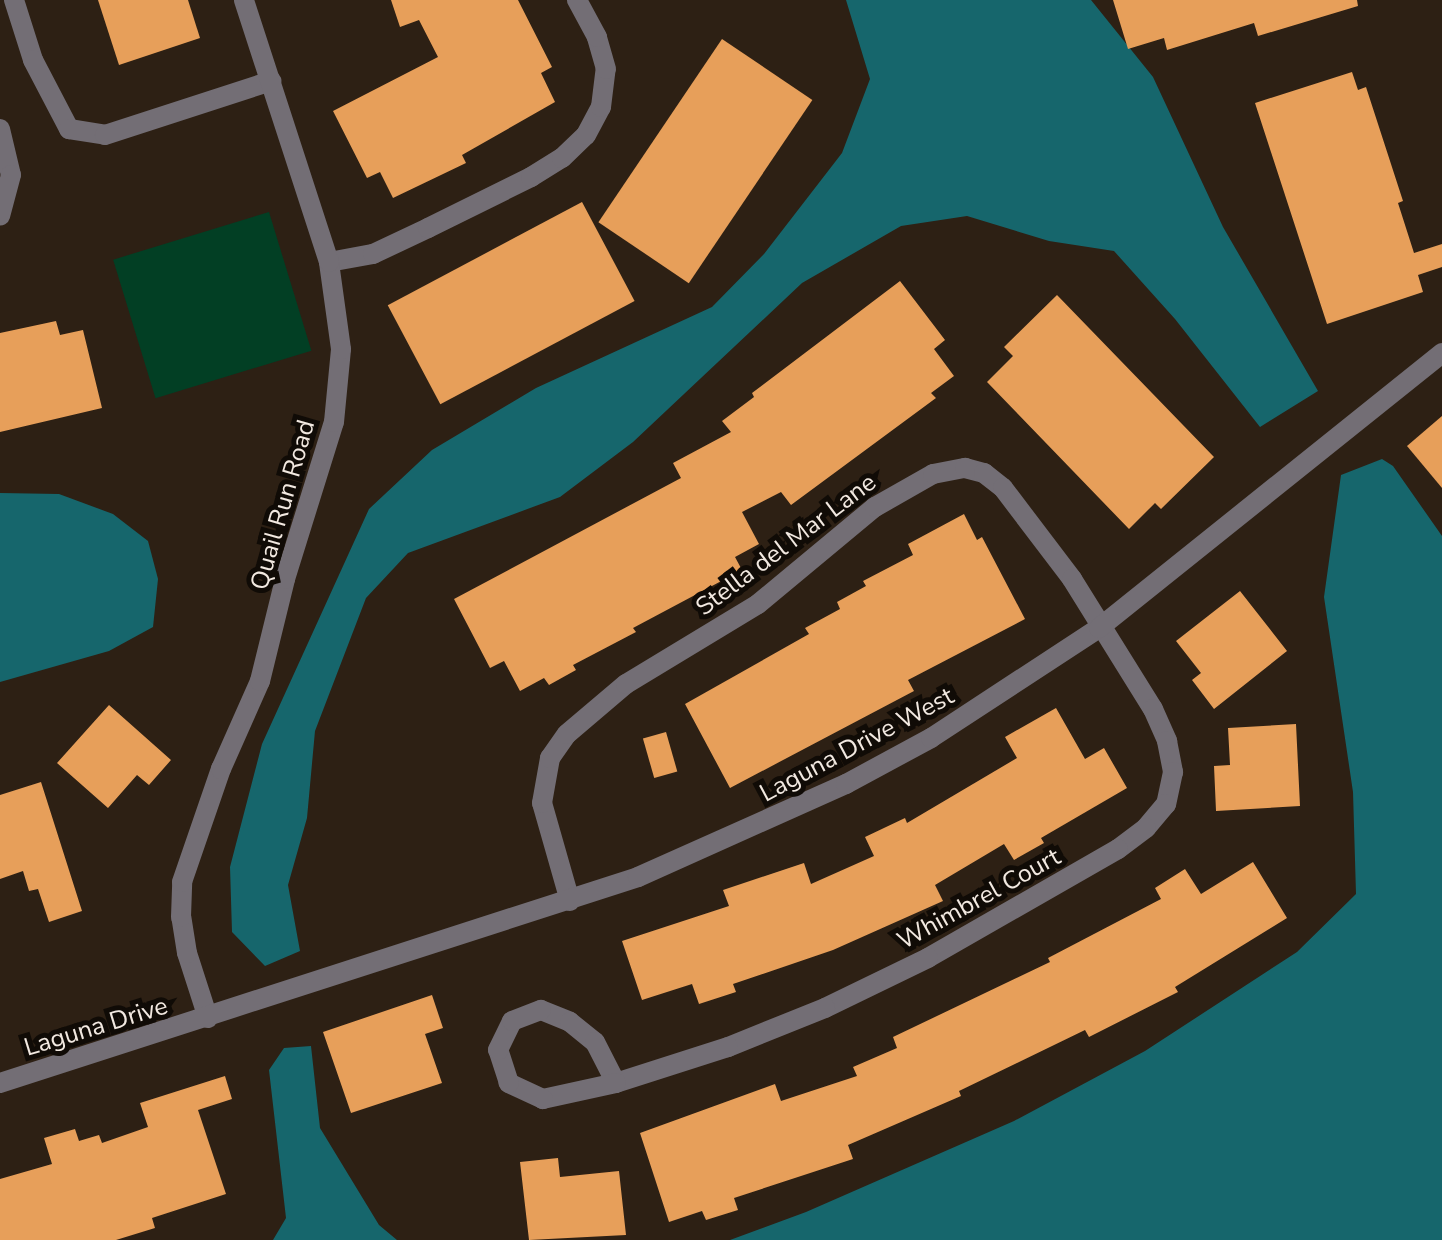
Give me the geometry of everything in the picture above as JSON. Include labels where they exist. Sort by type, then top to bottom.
[{"type":"street","points":[[14,0],[34,60],[69,129],[105,136],[271,81]]},
{"type":"street","name":"Quail Run Road","points":[[208,1018],[187,954],[180,917],[182,882],[221,769],[260,681],[285,579],[334,422],[342,350],[329,262],[244,0]]},
{"type":"street","points":[[329,262],[372,254],[445,220],[562,158],[586,135],[601,107],[606,69],[597,37],[578,0]]},
{"type":"street","points":[[0,128],[11,175],[0,216]]},
{"type":"street","name":"Laguna Drive West","points":[[208,1018],[570,900],[737,836],[846,784],[931,738],[1098,628],[1381,406],[1442,353]]},
{"type":"street","name":"Stella del Mar Lane","points":[[570,900],[542,803],[550,758],[567,734],[626,684],[758,604],[906,487],[933,474],[965,468],[984,473],[1003,488],[1061,564],[1098,628]]},
{"type":"street","name":"Whimbrel Court","points":[[616,1083],[595,1042],[570,1022],[541,1010],[512,1021],[498,1050],[509,1083],[543,1099],[616,1083],[728,1047],[928,958],[1146,828],[1166,804],[1173,772],[1168,741],[1133,676],[1098,628]]},
{"type":"street","name":"Laguna Drive","points":[[0,1083],[208,1018]]},
{"type":"green space","points":[[269,212],[311,351],[156,398],[113,260]]},
{"type":"water","points":[[846,0],[1091,0],[1153,77],[1223,227],[1318,391],[1260,427],[1175,319],[1114,251],[1049,241],[967,216],[901,226],[802,283],[633,442],[560,497],[408,553],[366,598],[315,731],[307,818],[288,885],[300,951],[265,966],[232,932],[230,867],[262,744],[369,509],[432,450],[536,388],[712,307],[764,254],[842,153],[870,79]]},
{"type":"water","points":[[1382,459],[1393,466],[1442,536],[1442,1240],[730,1240],[806,1212],[1014,1121],[1145,1051],[1297,952],[1356,894],[1353,792],[1324,597],[1341,475]]},
{"type":"water","points":[[0,493],[59,494],[113,514],[148,541],[158,579],[153,627],[109,651],[0,682]]},
{"type":"water","points":[[311,1046],[320,1128],[379,1225],[397,1240],[273,1240],[286,1218],[269,1070],[284,1048]]},
{"type":"building","points":[[98,0],[188,0],[200,38],[119,65]]},
{"type":"building","points":[[391,0],[518,0],[552,67],[541,73],[555,102],[462,155],[466,163],[393,198],[380,172],[367,178],[333,111],[438,57],[419,20],[400,27]]},
{"type":"building","points":[[1113,0],[1357,0],[1358,6],[1258,36],[1254,23],[1167,50],[1164,38],[1128,49]]},
{"type":"building","points":[[722,39],[812,100],[689,283],[598,222]]},
{"type":"building","points":[[1352,72],[1358,90],[1366,87],[1403,201],[1398,203],[1414,253],[1442,244],[1442,267],[1418,275],[1423,292],[1327,324],[1255,103]]},
{"type":"building","points":[[582,202],[635,301],[440,404],[388,305]]},
{"type":"building","points":[[900,281],[945,340],[934,349],[954,376],[931,393],[936,398],[791,505],[781,492],[742,512],[759,544],[735,557],[742,570],[633,628],[636,632],[573,665],[576,670],[549,685],[544,678],[520,691],[504,661],[490,668],[454,599],[681,478],[673,463],[731,432],[722,421],[754,397],[752,393]]},
{"type":"building","points":[[1057,295],[1214,457],[1161,509],[1155,503],[1129,529],[987,382],[1013,356],[1004,347]]},
{"type":"building","points":[[56,321],[60,335],[83,330],[102,408],[0,432],[0,333]]},
{"type":"building","points":[[1442,416],[1442,488],[1407,446]]},
{"type":"building","points":[[964,514],[977,540],[982,537],[1025,619],[908,680],[914,691],[730,788],[685,704],[809,634],[805,628],[840,609],[837,602],[866,586],[863,581],[913,555],[908,544]]},
{"type":"building","points":[[1240,591],[1287,651],[1214,709],[1192,680],[1201,673],[1176,641]]},
{"type":"building","points":[[109,705],[171,760],[149,785],[137,775],[108,808],[57,763]]},
{"type":"building","points":[[1056,708],[1085,759],[1104,748],[1127,788],[1041,838],[1044,843],[1014,860],[1004,844],[935,885],[943,901],[833,950],[733,984],[736,992],[699,1004],[692,984],[642,1000],[622,941],[729,906],[723,890],[804,863],[811,884],[874,856],[865,837],[905,818],[907,823],[1017,758],[1005,737]]},
{"type":"building","points":[[1296,724],[1300,806],[1216,811],[1214,766],[1230,765],[1228,728]]},
{"type":"building","points":[[666,732],[677,771],[654,778],[643,739]]},
{"type":"building","points":[[41,782],[82,911],[49,922],[38,889],[29,891],[23,871],[0,879],[0,795]]},
{"type":"building","points":[[1253,862],[1287,918],[1175,987],[1178,992],[1089,1037],[1085,1030],[959,1091],[961,1096],[848,1145],[853,1159],[734,1198],[738,1210],[706,1220],[702,1211],[669,1222],[640,1133],[775,1084],[781,1101],[857,1076],[853,1067],[897,1048],[893,1037],[1050,962],[1048,958],[1161,899],[1155,888],[1185,869],[1201,894]]},
{"type":"building","points":[[432,995],[443,1028],[425,1034],[442,1083],[351,1113],[323,1032]]},
{"type":"building","points":[[225,1076],[232,1099],[198,1110],[226,1194],[152,1218],[155,1228],[116,1240],[0,1240],[0,1179],[52,1164],[44,1138],[75,1129],[79,1141],[99,1135],[102,1143],[148,1127],[140,1103]]},
{"type":"building","points":[[558,1158],[560,1177],[619,1171],[626,1235],[529,1240],[520,1162]]}]
